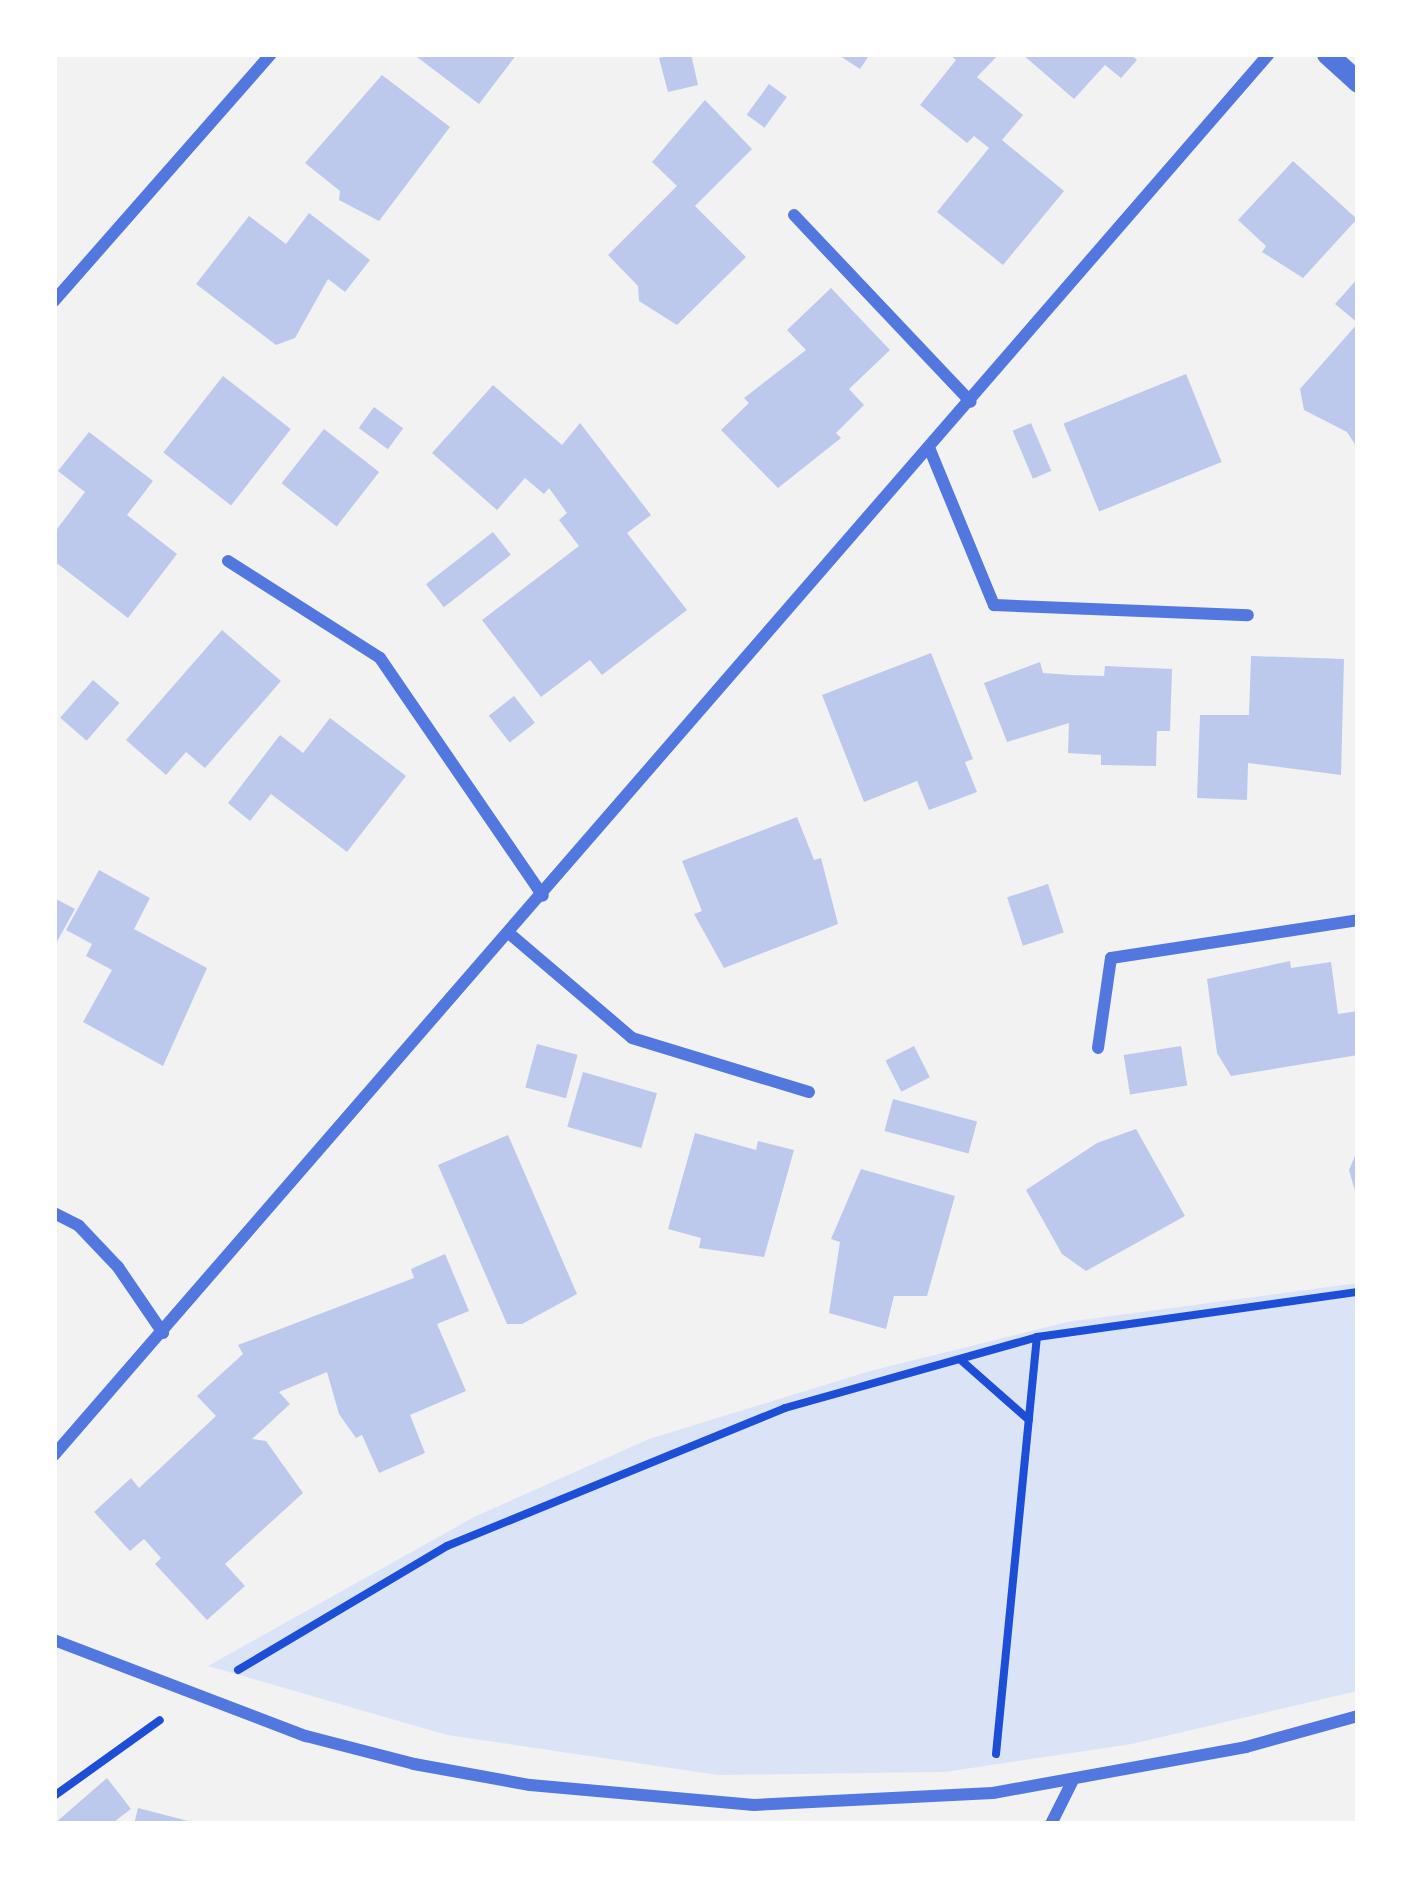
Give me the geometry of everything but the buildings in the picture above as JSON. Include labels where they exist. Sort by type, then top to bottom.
[{"type":"street","points":[[54,301],[271,54]]},
{"type":"street","points":[[54,1455],[1269,54]]},
{"type":"street","points":[[1327,54],[1358,82]]},
{"type":"street","points":[[794,215],[971,402]]},
{"type":"street","points":[[930,450],[994,605],[1248,615]]},
{"type":"street","points":[[228,561],[398,677],[543,896]]},
{"type":"street","points":[[1098,1048],[1112,958],[1358,920]]},
{"type":"street","points":[[510,934],[632,1038],[809,1092]]},
{"type":"street","points":[[54,1214],[80,1226],[118,1267],[163,1334]]},
{"type":"street","points":[[54,1640],[199,1697],[414,1764],[661,1798],[796,1805],[1073,1780],[1246,1748],[1358,1716]]},
{"type":"street","points":[[1052,1824],[1073,1780]]},
{"type":"path","points":[[54,1796],[106,1752],[199,1697],[311,1620],[446,1546],[785,1408],[1037,1337],[1358,1292]]},
{"type":"path","points":[[998,1733],[1037,1337]]},
{"type":"path","points":[[961,1360],[1029,1420]]},
{"type":"shaded area","points":[[1358,1283],[1357,1691],[1132,1744],[945,1772],[718,1775],[447,1735],[208,1666],[474,1517],[649,1439],[870,1371],[1067,1322]]}]
